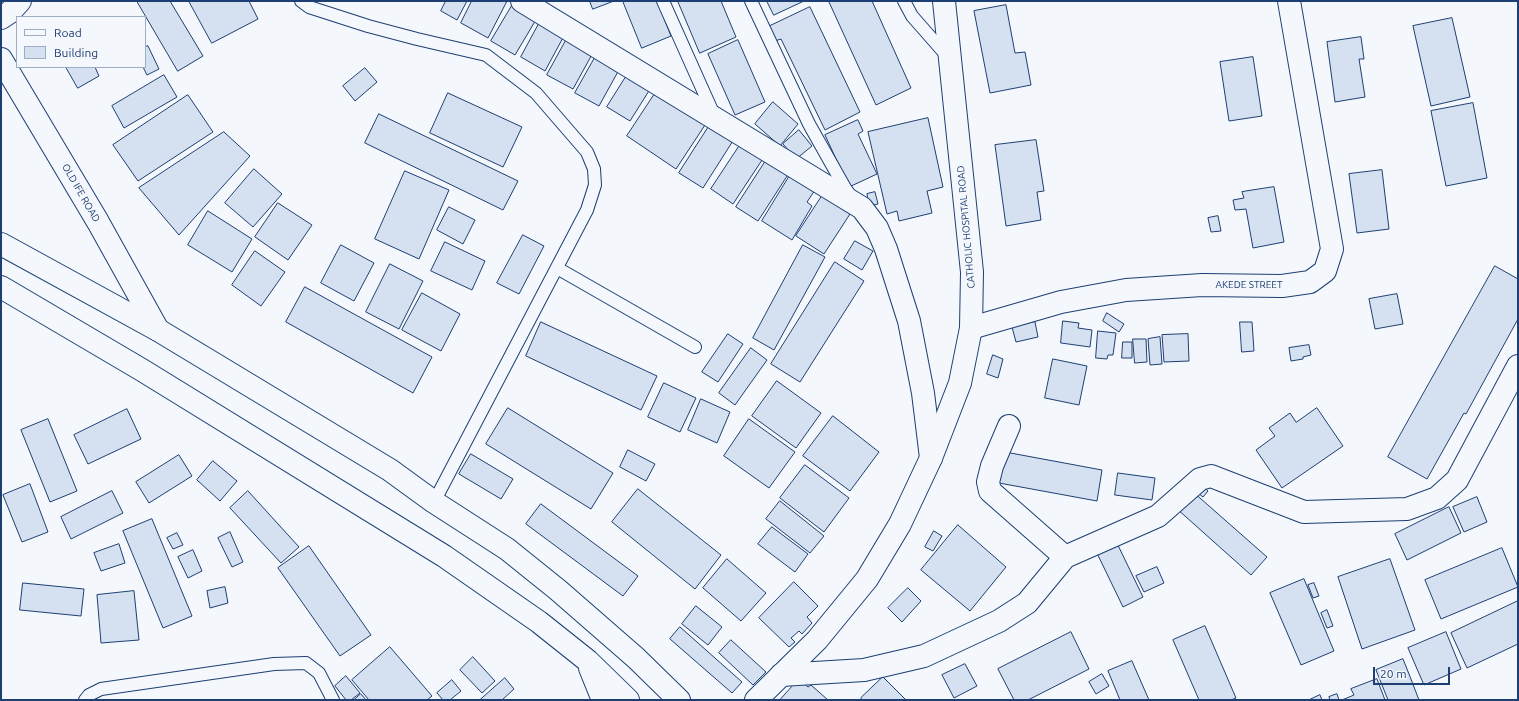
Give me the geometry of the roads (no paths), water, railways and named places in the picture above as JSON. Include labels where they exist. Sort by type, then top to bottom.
[{"type":"main road","points":[[1,18],[10,12],[20,1]]},
{"type":"main road","name":"CATHOLIC HOSPITAL ROAD","points":[[756,700],[817,640],[867,579],[900,524],[931,458],[960,383],[971,328],[972,272],[944,1]]},
{"type":"main road","name":"AKEDE STREET","points":[[971,328],[1061,302],[1126,290],[1202,285],[1282,286],[1310,282],[1325,271],[1332,249],[1289,1]]},
{"type":"main road","points":[[531,4],[716,120],[862,208],[877,228],[886,249],[909,321],[923,393],[931,458]]},
{"type":"main road","name":"OLD IFE ROAD","points":[[1,58],[98,222],[158,330]]},
{"type":"main road","points":[[1,244],[158,330],[390,470],[434,502],[507,548],[636,658],[679,700]]},
{"type":"main road","points":[[1,287],[142,370],[444,556],[539,622],[588,661],[628,700]]},
{"type":"main road","points":[[781,675],[864,670],[924,656],[999,621],[1028,603],[1065,557],[1158,516],[1200,479],[1211,476],[1304,512],[1407,509],[1437,498],[1457,480],[1518,366]]},
{"type":"main road","points":[[1009,426],[992,466],[988,482],[990,491],[1065,557]]},
{"type":"main road","points":[[588,661],[603,700]]},
{"type":"lane","points":[[301,1],[309,7],[368,26],[417,39],[486,54],[536,93],[587,152],[594,169],[595,185],[588,210],[434,502]]},
{"type":"lane","points":[[663,1],[716,120]]},
{"type":"lane","points":[[751,1],[809,124],[845,188],[862,208]]},
{"type":"lane","points":[[904,1],[912,16],[950,60]]},
{"type":"lane","points":[[557,268],[695,347]]},
{"type":"lane","points":[[85,700],[101,689],[274,664],[306,663],[319,673],[332,700]]}]
